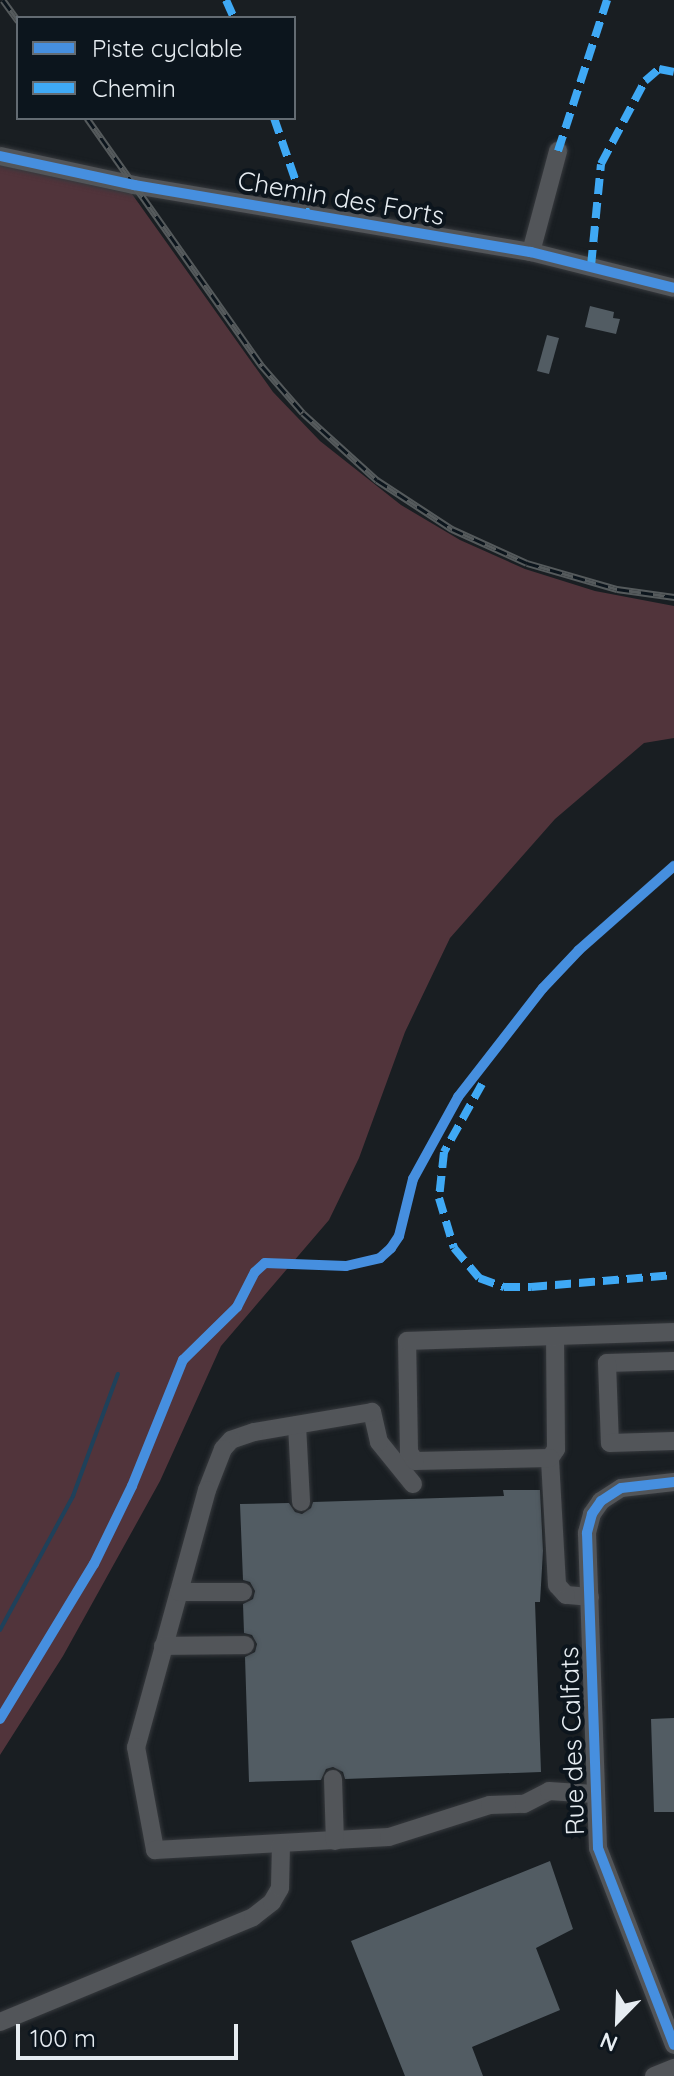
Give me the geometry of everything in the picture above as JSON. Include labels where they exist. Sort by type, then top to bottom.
[{"type":"street","points":[[531,252],[558,151]]},
{"type":"street","name":"Chemin des Forts","points":[[0,156],[134,185],[531,252],[674,288]]},
{"type":"street","points":[[550,1458],[415,1461],[409,1452],[407,1341],[674,1332]]},
{"type":"street","points":[[555,1336],[556,1449],[550,1458],[557,1585],[566,1595],[590,1597]]},
{"type":"street","points":[[674,1361],[607,1363],[610,1443],[674,1441]]},
{"type":"street","points":[[413,1484],[379,1442],[372,1412],[240,1436],[223,1449],[207,1490],[136,1747],[155,1850],[389,1837],[490,1805],[524,1804],[549,1791],[594,1794]]},
{"type":"street","points":[[297,1425],[301,1502]]},
{"type":"street","name":"Rue des Calfats","points":[[674,1482],[621,1488],[601,1501],[592,1514],[587,1533],[598,1848],[674,2045]]},
{"type":"street","points":[[179,1592],[243,1592]]},
{"type":"street","points":[[163,1646],[245,1645]]},
{"type":"street","points":[[333,1779],[335,1841]]},
{"type":"street","points":[[0,2022],[253,1917],[272,1902],[280,1888],[281,1844]]},
{"type":"street","points":[[654,2076],[674,2068]]},
{"type":"shaded area","points":[[0,165],[132,194],[273,392],[320,441],[401,505],[460,540],[525,569],[595,591],[674,606],[674,738],[644,743],[555,819],[450,938],[405,1032],[359,1158],[329,1220],[221,1346],[160,1481],[63,1656],[0,1755]]},
{"type":"building","points":[[590,306],[614,312],[613,318],[620,319],[616,334],[585,327]]},
{"type":"building","points":[[547,335],[559,338],[549,374],[537,371]]},
{"type":"building","points":[[503,1490],[540,1490],[543,1551],[540,1602],[535,1602],[541,1772],[345,1779],[343,1772],[333,1767],[326,1769],[321,1780],[249,1782],[245,1657],[255,1652],[257,1644],[252,1635],[244,1633],[243,1604],[253,1599],[255,1591],[250,1582],[243,1580],[240,1504],[289,1503],[295,1512],[302,1514],[311,1508],[313,1502],[504,1496]]},
{"type":"building","points":[[674,1718],[674,1812],[654,1812],[651,1719]]},
{"type":"building","points":[[550,1861],[573,1929],[536,1948],[560,2010],[472,2047],[483,2076],[405,2076],[351,1941]]},
{"type":"waterway","points":[[0,1630],[73,1496],[118,1374]]},
{"type":"railway","points":[[3,0],[16,18]]},
{"type":"railway","points":[[88,120],[262,366],[303,413],[377,480],[452,529],[527,563],[617,589],[674,597]]},
{"type":"marked path","points":[[226,0],[233,16]]},
{"type":"marked path","points":[[558,151],[607,0]]},
{"type":"marked path","points":[[591,266],[601,164],[645,81],[659,69],[674,72]]},
{"type":"marked path","points":[[275,120],[307,214]]},
{"type":"marked path","points":[[482,1084],[444,1152],[439,1198],[454,1248],[479,1278],[504,1287],[531,1287],[674,1275]]},
{"type":"cycle path","points":[[0,156],[134,185],[531,252],[674,288]]},
{"type":"cycle path","points":[[0,1719],[94,1564],[132,1486],[183,1360],[237,1307],[255,1272],[265,1263],[346,1266],[380,1258],[391,1248],[399,1236],[413,1179],[458,1097],[543,988],[579,950],[674,866]]},
{"type":"cycle path","points":[[674,1482],[621,1488],[601,1501],[592,1514],[587,1533],[598,1848],[674,2045]]}]
